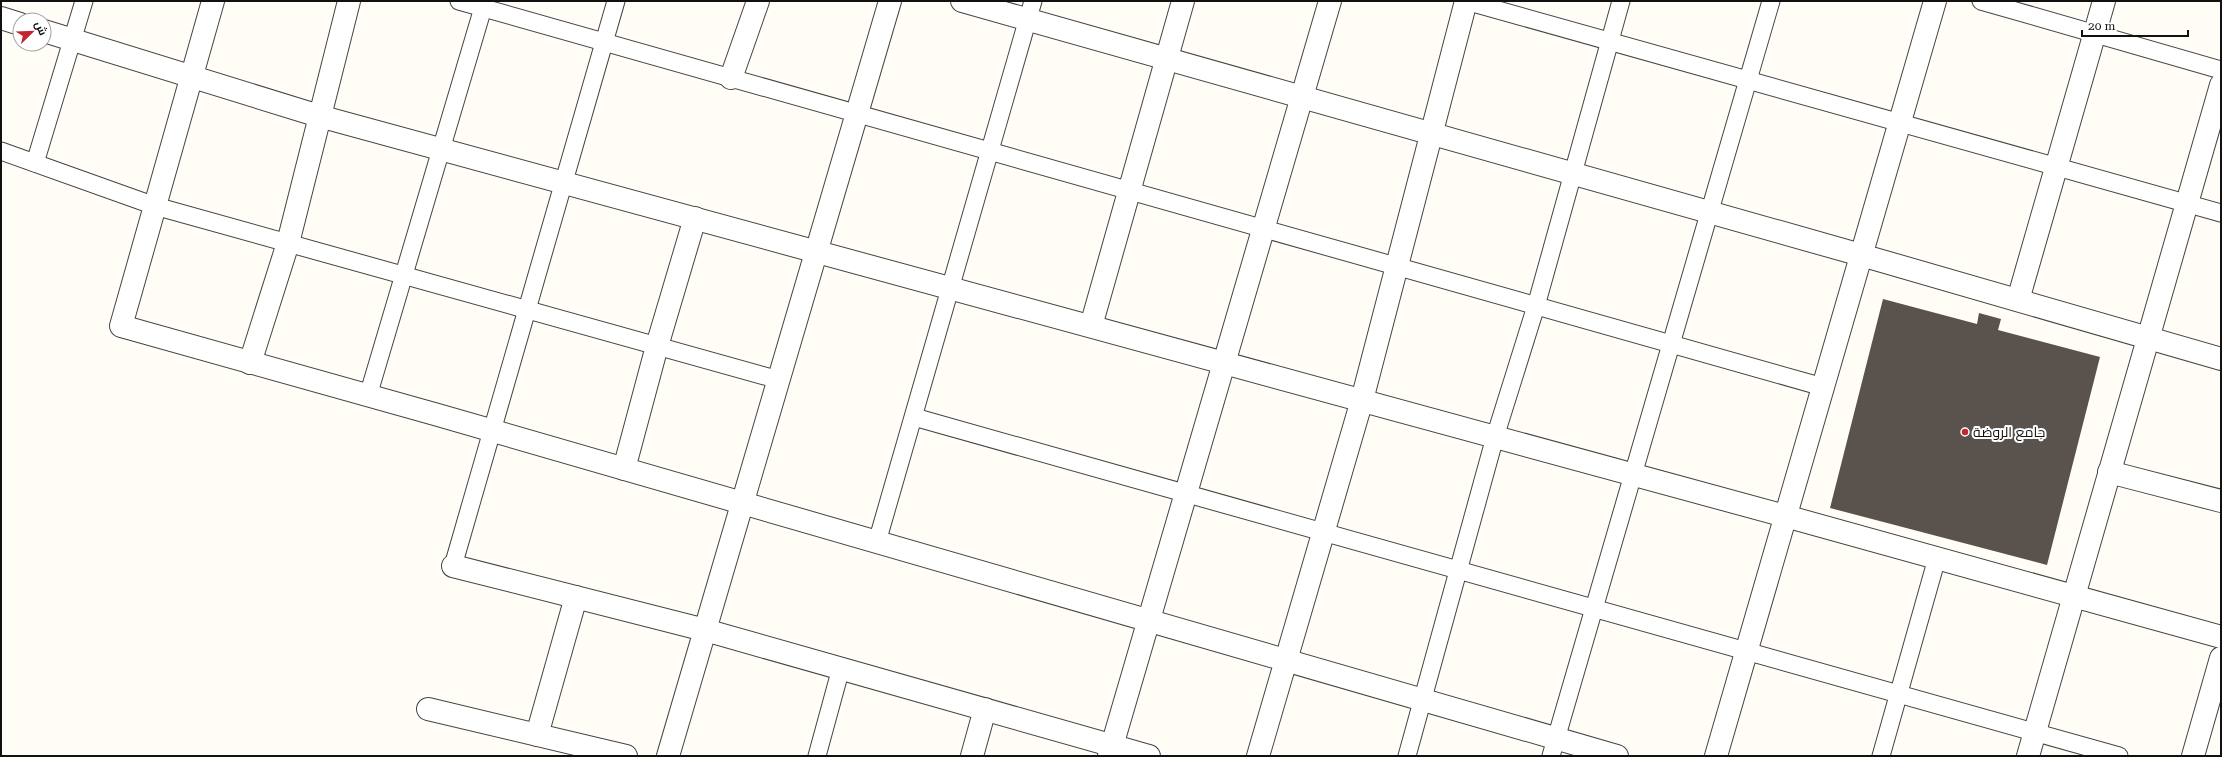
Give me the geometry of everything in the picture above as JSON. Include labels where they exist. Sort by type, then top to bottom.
[{"type":"street","points":[[213,1],[121,326],[743,503],[1423,700],[1554,747],[1617,756]]},
{"type":"street","points":[[250,363],[288,243],[349,1]]},
{"type":"street","points":[[731,78],[758,1]]},
{"type":"street","points":[[668,756],[890,1]]},
{"type":"street","points":[[962,1],[1031,10],[1166,59],[1710,212],[2221,359]]},
{"type":"street","points":[[1091,326],[1183,1]]},
{"type":"street","points":[[1110,751],[1330,1]]},
{"type":"street","points":[[1258,756],[1362,400],[1466,1]]},
{"type":"street","points":[[1716,756],[1935,1]]},
{"type":"street","points":[[2018,300],[2104,1]]},
{"type":"street","points":[[1,18],[12,21]]},
{"type":"street","points":[[52,34],[319,116],[1633,474],[2221,637]]},
{"type":"street","points":[[2028,756],[2221,85]]},
{"type":"street","points":[[624,469],[657,346],[695,218]]},
{"type":"street","points":[[2109,472],[2221,501]]},
{"type":"street","points":[[454,566],[706,630],[841,668],[985,709],[1110,751],[1149,756]]},
{"type":"street","points":[[537,735],[576,597]]},
{"type":"street","points":[[2193,756],[2221,658]]},
{"type":"street","points":[[428,709],[626,756]]},
{"type":"street","points":[[972,756],[985,709]]},
{"type":"lane","points":[[34,163],[84,1]]},
{"type":"lane","points":[[459,1],[484,4],[604,42],[1823,387]]},
{"type":"lane","points":[[454,566],[616,1]]},
{"type":"lane","points":[[1466,1],[2221,213]]},
{"type":"lane","points":[[1407,756],[1495,437],[1536,306],[1621,1]]},
{"type":"lane","points":[[1554,747],[1771,1]]},
{"type":"lane","points":[[1981,1],[2221,70]]},
{"type":"lane","points":[[368,396],[484,4]]},
{"type":"lane","points":[[877,542],[1031,10]]},
{"type":"lane","points":[[1,151],[155,206],[779,380]]},
{"type":"lane","points":[[914,418],[1594,607],[2119,756]]},
{"type":"lane","points":[[1881,756],[1937,558]]},
{"type":"lane","points":[[817,756],[841,668]]},
{"type":"building","name":"جامع الروضة","points":[[1883,299],[1977,324],[1979,313],[2001,319],[1998,330],[2100,357],[2047,565],[1830,508]]},
{"type":"place","name":"جامع الروضة","points":[[1965,432]]}]
